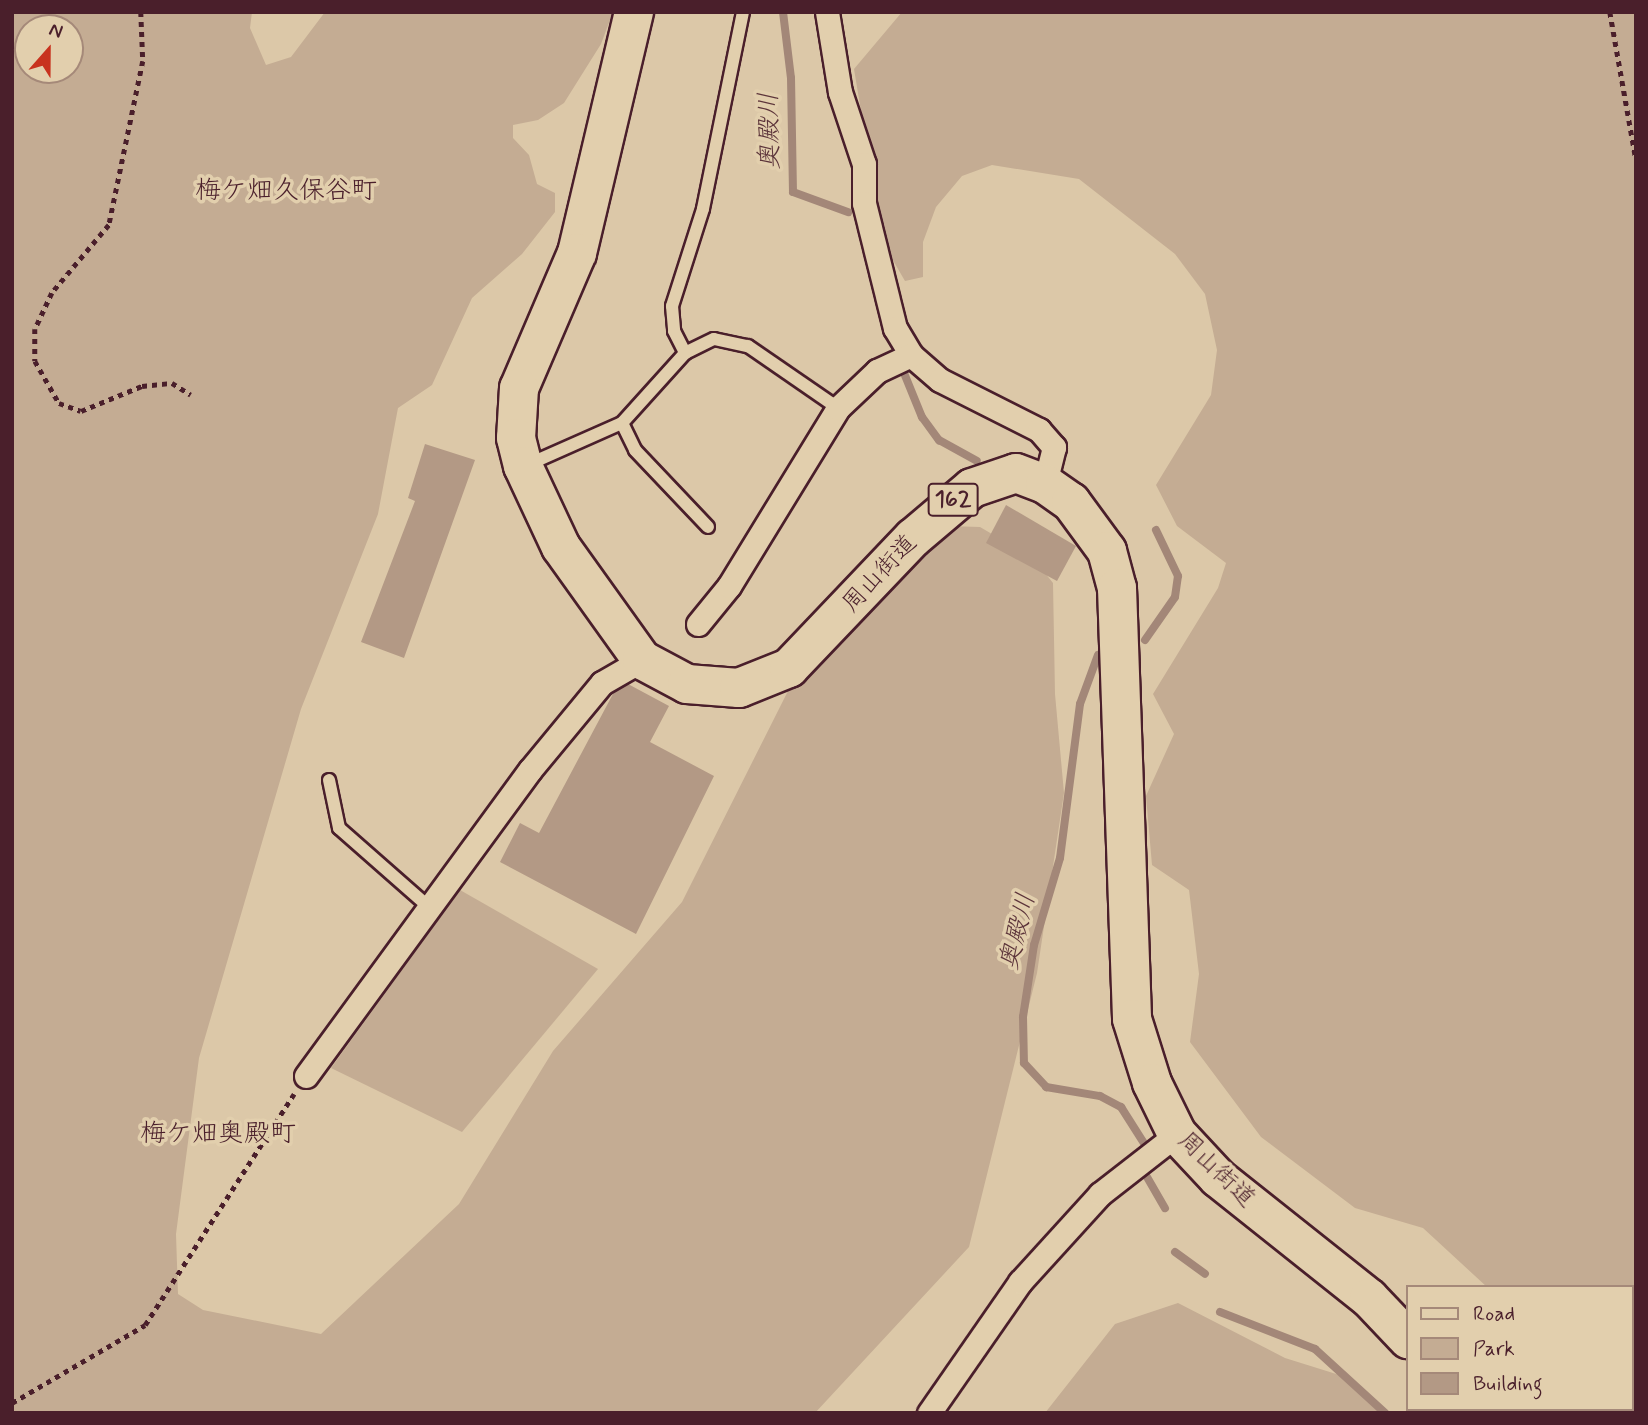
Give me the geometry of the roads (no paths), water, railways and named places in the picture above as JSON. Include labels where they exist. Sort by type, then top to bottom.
[{"type":"highway","name":"周山街道","points":[[634,12],[577,253],[519,388],[516,438],[523,466],[561,547],[642,660],[687,684],[717,690],[768,681],[789,668],[953,500],[995,476],[1016,473],[1045,484],[1096,530],[1116,588],[1132,1018],[1152,1083],[1177,1134],[1217,1178],[1369,1298],[1406,1337]]},
{"type":"street","points":[[827,12],[840,92],[864,164],[864,203],[895,328],[911,355],[965,396],[1039,430],[1054,447],[1045,484]]},
{"type":"street","points":[[698,624],[729,586],[838,408],[877,371],[911,355]]},
{"type":"street","points":[[306,1076],[530,770],[602,683],[642,660]]},
{"type":"street","points":[[929,1413],[1020,1282],[1100,1194],[1177,1134]]},
{"type":"lane","points":[[685,353],[674,331],[672,306],[703,209],[743,12]]},
{"type":"lane","points":[[523,466],[622,423],[685,353],[714,339],[748,346],[838,408]]},
{"type":"lane","points":[[622,423],[635,450],[708,527]]},
{"type":"lane","points":[[329,780],[339,828],[429,907]]},
{"type":"waterway","name":"奥殿川","points":[[783,12],[791,78],[793,192],[848,212]]},
{"type":"waterway","name":"奥殿川","points":[[904,373],[922,417],[939,440],[977,461]]},
{"type":"waterway","name":"奥殿川","points":[[1145,640],[1175,597],[1178,576],[1156,530]]},
{"type":"waterway","name":"奥殿川","points":[[1098,655],[1080,704],[1060,858],[1034,945],[1023,1017],[1024,1063],[1046,1087],[1100,1096],[1121,1107],[1147,1148]]},
{"type":"waterway","name":"奥殿川","points":[[1147,1177],[1165,1208]]},
{"type":"waterway","name":"奥殿川","points":[[1175,1252],[1205,1274]]},
{"type":"waterway","name":"奥殿川","points":[[1220,1312],[1315,1349],[1385,1413]]},
{"type":"district","name":"梅ケ畑久保谷町","points":[[286,192]]},
{"type":"district","name":"梅ケ畑奥殿町","points":[[218,1135]]}]
